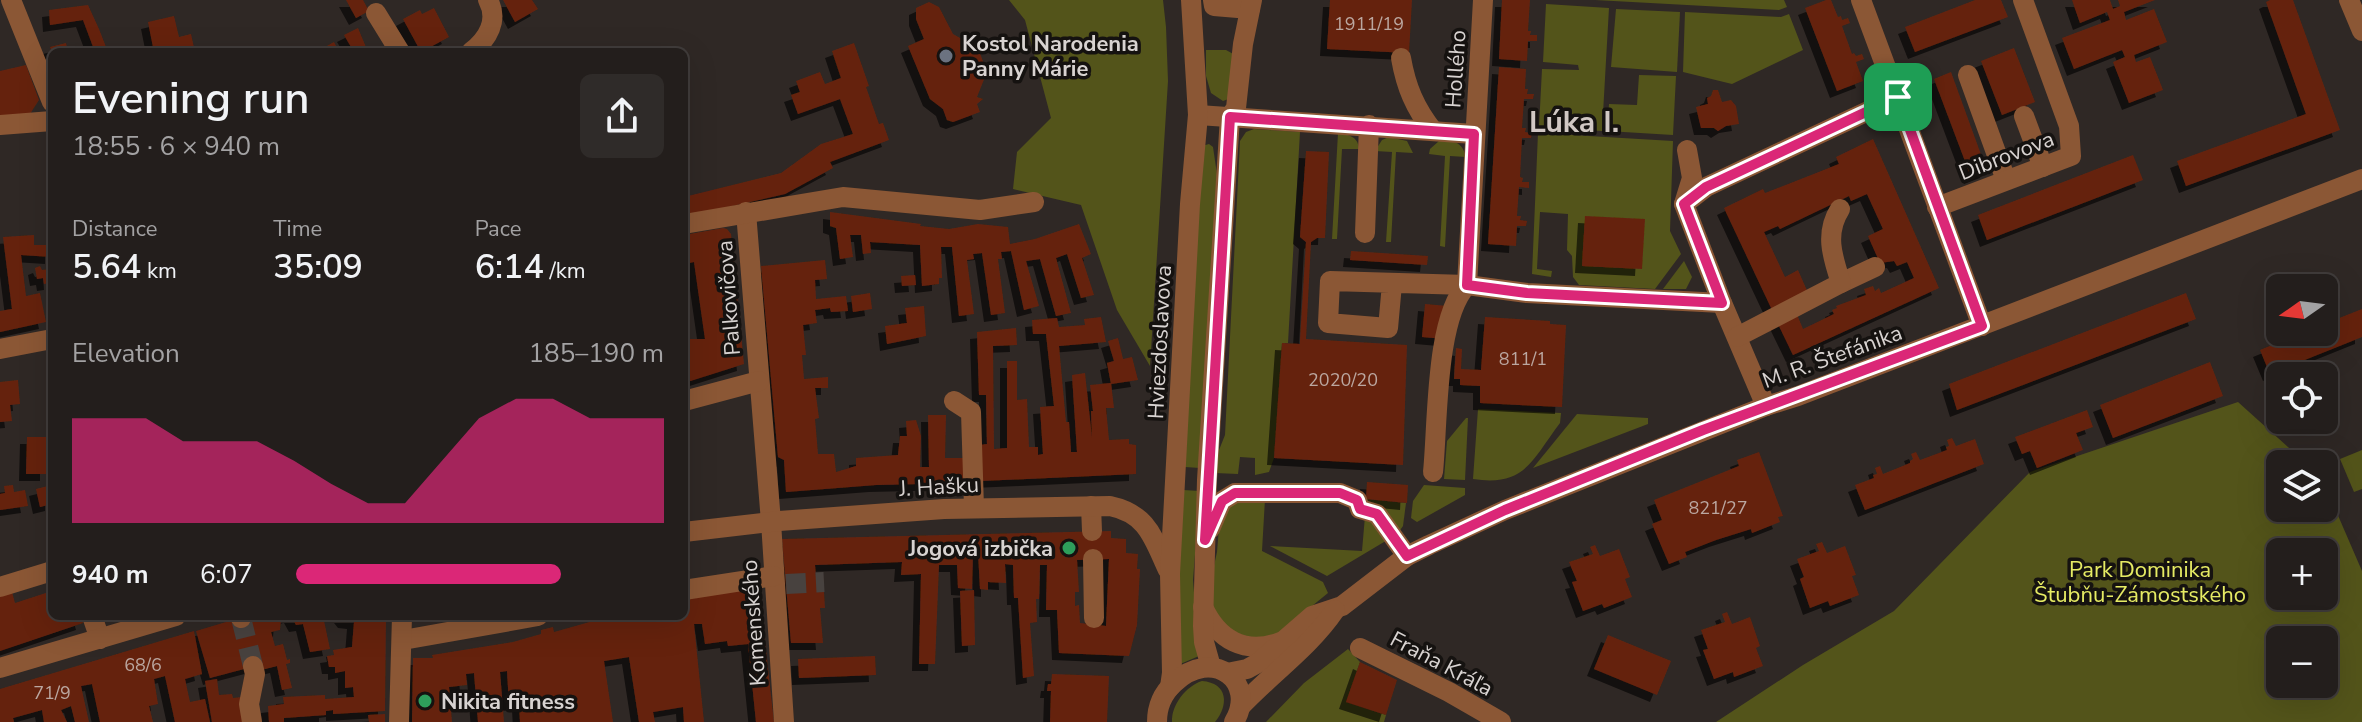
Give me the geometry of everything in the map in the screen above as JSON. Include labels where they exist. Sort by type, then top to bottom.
[{"type":"street","points":[[11,0],[48,92]]},
{"type":"street","points":[[475,48],[490,34],[493,9],[488,0]]},
{"type":"street","name":"Hviezdoslavova","points":[[1157,722],[1161,700],[1170,687],[1172,673],[1170,574],[1197,123],[1191,0]]},
{"type":"street","points":[[1213,0],[1214,6],[1251,4],[1236,108],[1230,117],[1202,605],[1204,642],[1219,670],[1238,688],[1237,715]]},
{"type":"street","name":"Hollého","points":[[1467,285],[1483,0]]},
{"type":"street","name":"Dibrovova","points":[[1861,0],[1982,326]]},
{"type":"street","name":"Dibrovova","points":[[1937,207],[2071,156],[2069,126],[2023,0]]},
{"type":"street","points":[[2349,0],[2362,31]]},
{"type":"street","points":[[376,13],[398,48]]},
{"type":"street","points":[[1401,58],[1406,86],[1419,113],[1433,131]]},
{"type":"street","points":[[1968,75],[2006,180]]},
{"type":"street","points":[[1684,204],[1706,187],[1898,97]]},
{"type":"street","points":[[2024,116],[2043,167]]},
{"type":"street","points":[[1197,123],[1230,117],[1474,134]]},
{"type":"street","points":[[0,125],[48,121]]},
{"type":"street","points":[[1365,233],[1369,125]]},
{"type":"street","points":[[1687,150],[1692,178],[1684,204],[1766,406]]},
{"type":"street","name":"M. R. Štefánika","points":[[1237,715],[1268,677],[1320,632],[1335,610],[1407,556],[1505,510],[1766,406],[2362,179]]},
{"type":"street","points":[[688,223],[843,197],[980,210],[1034,202]]},
{"type":"street","points":[[1840,209],[1835,218],[1830,249],[1841,283]]},
{"type":"street","name":"Palkovičova","points":[[746,212],[771,522]]},
{"type":"street","points":[[1737,337],[1875,267]]},
{"type":"street","points":[[1392,284],[1467,285],[1527,293],[1722,303]]},
{"type":"street","points":[[1433,472],[1442,350],[1456,296],[1467,285]]},
{"type":"street","points":[[0,349],[48,340]]},
{"type":"street","points":[[688,400],[759,381]]},
{"type":"street","points":[[954,401],[971,412],[974,508]]},
{"type":"street","points":[[1205,540],[1222,501],[1235,493],[1340,493],[1357,500],[1360,509],[1377,514],[1407,556]]},
{"type":"street","points":[[1092,531],[1101,506],[1127,509],[1148,526],[1170,574]]},
{"type":"street","name":"J. Hašku","points":[[688,532],[771,522],[974,508],[1101,506]]},
{"type":"street","name":"Komenského","points":[[771,522],[778,582],[784,722]]},
{"type":"street","points":[[1093,559],[1094,618]]},
{"type":"street","points":[[0,587],[48,572]]},
{"type":"street","points":[[688,590],[778,582]]},
{"type":"street","points":[[1202,605],[1215,628],[1234,643],[1257,648],[1280,642]]},
{"type":"street","name":"M. R. Štefánika","points":[[1170,687],[1193,668],[1247,669],[1272,653],[1280,642],[1312,616],[1335,610]]},
{"type":"street","points":[[93,620],[100,639]]},
{"type":"street","points":[[0,668],[163,620]]},
{"type":"street","points":[[399,722],[402,620]]},
{"type":"street","points":[[403,640],[516,620]]},
{"type":"street","name":"Fraňa Kráľa","points":[[1360,648],[1501,722]]},
{"type":"street","points":[[252,722],[249,704],[255,674],[253,666]]},
{"type":"street","points":[[1459,722],[1462,699]]},
{"type":"green space","points":[[1009,0],[1163,0],[1168,81],[1150,366],[1117,310],[1081,205],[1013,189],[1017,152],[1051,118],[1025,20]]},
{"type":"green space","points":[[1595,0],[1784,0],[1787,7],[1779,10]]},
{"type":"green space","points":[[1546,4],[1609,8],[1602,131],[1539,127],[1542,69],[1579,70],[1578,65],[1543,62]]},
{"type":"green space","points":[[1616,9],[1680,12],[1677,72],[1611,67]]},
{"type":"green space","points":[[1685,12],[1781,17],[1789,14],[1803,50],[1732,84],[1683,72]]},
{"type":"green space","points":[[1206,50],[1226,50],[1237,56],[1234,97],[1223,101],[1211,93],[1206,76]]},
{"type":"green space","points":[[1639,75],[1676,76],[1673,135],[1607,131],[1609,104],[1637,105]]},
{"type":"green space","points":[[1254,129],[1300,132],[1288,343],[1282,343],[1274,458],[1269,472],[1255,475],[1255,458],[1240,457],[1238,474],[1215,473],[1225,435],[1240,141],[1246,132]]},
{"type":"green space","points":[[1338,133],[1355,139],[1359,149],[1342,149],[1337,239],[1332,239]]},
{"type":"green space","points":[[1538,133],[1673,141],[1670,231],[1681,254],[1655,289],[1579,285],[1573,277],[1572,256],[1567,250],[1568,214],[1540,212],[1537,269],[1552,271],[1551,277],[1532,274]]},
{"type":"green space","points":[[1389,137],[1407,141],[1413,153],[1396,152],[1391,242],[1386,242],[1392,152],[1375,151],[1382,140]]},
{"type":"green space","points":[[1439,141],[1457,143],[1466,157],[1450,156],[1445,247],[1440,246],[1445,156],[1429,154]]},
{"type":"green space","points":[[1209,144],[1213,147],[1220,195],[1200,468],[1185,467],[1202,146]]},
{"type":"green space","points":[[1684,261],[1692,277],[1686,289],[1663,289]]},
{"type":"green space","name":"Park Dominika Štubňu-Zámostského","points":[[2238,402],[2266,427],[2266,434],[2274,434],[2291,450],[2266,450],[2266,522],[2338,522],[2338,515],[2362,571],[2362,722],[1716,722],[1894,611],[2030,472]]},
{"type":"green space","points":[[1478,409],[1561,413],[1560,423],[1534,459],[1516,475],[1505,479],[1473,479]]},
{"type":"green space","points":[[1577,414],[1648,418],[1648,424],[1533,468]]},
{"type":"green space","points":[[1466,418],[1465,480],[1444,479],[1447,441]]},
{"type":"green space","points":[[2362,450],[2362,489],[2354,492],[2340,459]]},
{"type":"green space","points":[[1424,485],[1465,488],[1465,495],[1417,522],[1411,518],[1413,501]]},
{"type":"green space","points":[[1183,490],[1200,491],[1193,580],[1199,656],[1178,665],[1176,616]]},
{"type":"green space","points":[[1265,499],[1262,551],[1323,582],[1328,593],[1274,637],[1260,641],[1224,629],[1215,613],[1209,588],[1217,552],[1220,516],[1232,500]]},
{"type":"green space","points":[[1366,499],[1406,503],[1403,526],[1398,533]]},
{"type":"green space","points":[[1365,516],[1389,539],[1327,576],[1270,546],[1362,551]]},
{"type":"green space","points":[[1348,649],[1360,662],[1346,702],[1386,715],[1384,722],[1266,722],[1304,683]]},
{"type":"green space","points":[[1202,681],[1217,686],[1224,696],[1223,709],[1215,722],[1172,722],[1174,709],[1181,697],[1190,687]]},
{"type":"building","points":[[346,0],[363,0],[369,11],[356,18]]},
{"type":"building","points":[[503,0],[532,0],[538,9],[515,22]]},
{"type":"building","points":[[1330,0],[1412,0],[1409,53],[1327,49]]},
{"type":"building","points":[[1502,0],[1530,0],[1528,31],[1531,31],[1530,35],[1537,35],[1537,41],[1528,41],[1527,61],[1499,59]]},
{"type":"building","points":[[1831,0],[1838,17],[1841,16],[1842,20],[1848,18],[1850,23],[1842,26],[1852,54],[1862,54],[1864,59],[1856,62],[1863,81],[1837,91],[1805,8]]},
{"type":"building","points":[[1975,0],[2001,0],[2008,17],[1915,52],[1905,27]]},
{"type":"building","points":[[2072,0],[2110,0],[2113,9],[2120,6],[2118,0],[2155,0],[2124,12],[2126,20],[2154,9],[2167,42],[2134,55],[2136,62],[2150,57],[2163,90],[2129,103],[2113,62],[2125,57],[2122,50],[2074,69],[2062,38],[2110,20],[2107,12],[2080,23]]},
{"type":"building","points":[[2293,0],[2340,130],[2186,186],[2177,161],[2306,114],[2266,2]]},
{"type":"building","name":"Kostol Narodenia Panny Márie","points":[[929,2],[939,7],[953,34],[978,48],[987,72],[977,97],[983,99],[977,104],[980,112],[953,122],[947,120],[943,109],[930,99],[908,46],[924,39],[916,19],[916,8]]},
{"type":"building","points":[[88,5],[106,48],[94,48],[83,20],[50,25],[49,10]]},
{"type":"building","points":[[434,8],[449,37],[428,48],[419,48],[403,19],[420,10],[422,14]]},
{"type":"building","points":[[174,16],[179,37],[191,34],[194,48],[153,48],[148,22]]},
{"type":"building","points":[[358,28],[366,48],[352,48],[344,35]]},
{"type":"building","points":[[334,42],[337,48],[323,48]]},
{"type":"building","points":[[66,43],[67,48],[50,48]]},
{"type":"building","points":[[854,43],[879,124],[883,123],[889,140],[830,162],[833,168],[785,194],[688,216],[688,196],[781,173],[821,144],[853,134],[840,99],[798,114],[791,95],[800,92],[796,81],[820,72],[825,84],[841,78],[832,51]]},
{"type":"building","points":[[2014,48],[2035,102],[2002,115],[1981,61]]},
{"type":"building","points":[[26,65],[39,100],[30,114],[0,116],[0,71]]},
{"type":"building","points":[[1499,67],[1526,69],[1525,89],[1528,89],[1527,94],[1534,94],[1533,99],[1524,99],[1522,128],[1532,133],[1531,138],[1522,138],[1520,177],[1523,178],[1522,182],[1529,182],[1529,188],[1519,187],[1517,216],[1527,221],[1526,226],[1517,226],[1516,246],[1488,244]]},
{"type":"building","points":[[1951,72],[1987,171],[1971,177],[1934,79]]},
{"type":"building","points":[[1713,90],[1718,90],[1722,102],[1731,100],[1736,106],[1739,124],[1718,131],[1701,128],[1696,107],[1708,104],[1707,98]]},
{"type":"building","points":[[1873,139],[1939,288],[1793,355],[1777,322],[1796,312],[1803,329],[1834,314],[1832,310],[1836,306],[1866,295],[1864,289],[1873,286],[1875,291],[1879,288],[1881,293],[1914,278],[1907,262],[1897,266],[1894,261],[1880,263],[1868,236],[1883,229],[1867,194],[1851,201],[1849,196],[1780,229],[1778,226],[1764,232],[1785,277],[1798,270],[1809,295],[1773,312],[1724,208],[1763,189],[1765,193],[1839,164],[1836,157]]},
{"type":"building","points":[[1306,151],[1329,152],[1325,238],[1311,242],[1306,339],[1407,345],[1403,465],[1274,458],[1282,343],[1300,344],[1306,242],[1300,237]]},
{"type":"building","points":[[2133,155],[2143,180],[1987,240],[1978,215]]},
{"type":"building","points":[[830,212],[949,229],[978,224],[1008,227],[1010,244],[1079,224],[1091,254],[1082,258],[1094,295],[1081,298],[1067,254],[1056,258],[1071,313],[1056,316],[1040,259],[1026,261],[1039,306],[1024,310],[1011,251],[1001,252],[1002,259],[998,259],[1005,313],[991,315],[982,253],[973,254],[974,259],[967,260],[974,314],[959,316],[952,247],[941,247],[942,278],[939,278],[939,284],[922,286],[920,245],[870,242],[871,253],[863,254],[861,235],[850,235],[853,257],[840,259],[836,228],[830,226]]},
{"type":"building","points":[[1585,216],[1645,219],[1642,269],[1582,266]]},
{"type":"building","points":[[723,228],[731,234],[744,364],[688,382],[688,339],[705,339],[694,262],[688,263],[688,234]]},
{"type":"building","points":[[34,235],[34,245],[48,245],[48,257],[21,255],[26,296],[40,293],[46,322],[0,332],[0,311],[12,309],[3,237]]},
{"type":"building","points":[[1351,251],[1428,256],[1427,265],[1350,260]]},
{"type":"building","points":[[825,260],[827,279],[815,280],[816,299],[846,296],[848,311],[831,312],[830,308],[815,310],[817,323],[803,325],[806,355],[802,355],[804,379],[828,377],[828,388],[815,388],[819,418],[815,419],[818,454],[834,454],[836,472],[856,466],[856,458],[898,455],[900,436],[907,436],[906,421],[916,420],[921,436],[920,467],[929,467],[928,415],[946,415],[945,458],[963,458],[964,483],[876,485],[786,492],[784,460],[778,457],[761,266]]},
{"type":"building","points":[[40,266],[42,270],[48,269],[48,283],[44,284],[43,278],[37,279],[35,268]]},
{"type":"building","points":[[915,275],[916,285],[902,286],[901,276]]},
{"type":"building","points":[[870,293],[872,309],[853,312],[851,296]]},
{"type":"building","points":[[2186,293],[2196,319],[1957,410],[1949,384]]},
{"type":"building","points":[[1425,304],[1448,306],[1445,339],[1422,337]]},
{"type":"building","points":[[924,306],[926,336],[887,344],[885,326],[907,323],[905,308]]},
{"type":"building","points":[[2362,309],[2362,337],[2300,362],[2266,364],[2260,350],[2270,346],[2338,346],[2338,318]]},
{"type":"building","points":[[1101,317],[1106,342],[1059,346],[1071,452],[1077,452],[1072,375],[1085,373],[1092,438],[1090,385],[1111,383],[1114,408],[1106,408],[1109,440],[1129,439],[1129,444],[1136,445],[1136,474],[980,481],[980,445],[987,444],[986,395],[979,395],[977,332],[1016,328],[1017,345],[993,346],[994,449],[1007,448],[1007,361],[1017,361],[1017,400],[1027,399],[1029,447],[1038,447],[1038,455],[1043,454],[1040,407],[1054,406],[1046,334],[1033,334],[1032,320],[1057,318],[1059,327],[1085,325],[1084,319]]},
{"type":"building","points":[[1485,317],[1550,321],[1550,324],[1566,325],[1562,407],[1480,403],[1480,386],[1460,385],[1460,379],[1454,379],[1456,348],[1462,349],[1461,369],[1481,370]]},
{"type":"building","points":[[1118,338],[1123,359],[1132,357],[1138,380],[1111,384],[1107,363],[1114,361],[1108,341]]},
{"type":"building","points":[[2210,362],[2223,396],[2113,438],[2100,405]]},
{"type":"building","points":[[18,380],[20,404],[10,405],[12,421],[0,422],[0,382]]},
{"type":"building","points":[[2087,410],[2093,427],[2076,433],[2083,450],[2037,468],[2030,451],[2022,454],[2015,437]]},
{"type":"building","points":[[27,437],[48,437],[47,474],[26,474]]},
{"type":"building","points":[[1952,438],[1956,446],[1975,439],[1984,464],[1865,510],[1855,485],[1874,478],[1873,475],[1877,474],[1875,468],[1880,466],[1883,474],[1910,463],[1913,459],[1911,454],[1916,452],[1920,460],[1947,450],[1947,440]]},
{"type":"building","points":[[1759,452],[1783,516],[1778,517],[1780,522],[1752,533],[1751,529],[1716,540],[1685,552],[1687,557],[1669,564],[1652,524],[1662,520],[1654,500],[1739,466],[1737,460]]},
{"type":"building","points":[[1367,482],[1408,485],[1407,503],[1366,499]]},
{"type":"building","points":[[13,485],[14,492],[25,490],[28,506],[0,510],[0,494],[5,493],[4,486]]},
{"type":"building","points":[[48,486],[48,505],[40,507],[36,489]]},
{"type":"building","points":[[1111,531],[1111,538],[1126,539],[1126,553],[1138,554],[1137,625],[1129,656],[1059,653],[1057,610],[1046,610],[1047,565],[1040,565],[1037,622],[1030,623],[1034,676],[1023,678],[1013,565],[1005,564],[1006,583],[988,582],[988,590],[980,589],[978,552],[973,553],[972,589],[958,588],[957,565],[939,565],[935,664],[919,664],[921,574],[901,575],[902,562],[815,565],[816,577],[823,576],[825,608],[820,608],[823,643],[791,643],[782,539]],"holes":[[[1109,559],[1106,626],[1080,623],[1079,605],[1075,606],[1075,592],[1079,592],[1077,560]]]},
{"type":"building","points":[[1822,542],[1827,553],[1845,546],[1856,575],[1852,576],[1859,595],[1830,606],[1828,601],[1810,608],[1797,559],[1819,551],[1816,544]]},
{"type":"building","points":[[1595,545],[1600,556],[1619,549],[1630,577],[1625,579],[1632,597],[1604,608],[1602,604],[1583,611],[1572,582],[1577,581],[1569,562],[1593,554],[1590,547]]},
{"type":"building","points":[[759,588],[774,722],[756,722],[748,644],[728,646],[727,641],[705,644],[702,624],[694,624],[704,722],[684,722],[683,707],[653,712],[655,722],[639,722],[629,657],[604,661],[613,722],[520,722],[519,703],[509,704],[507,671],[500,672],[504,722],[478,722],[474,673],[466,674],[467,685],[449,687],[452,722],[412,722],[413,658],[433,658],[432,655],[513,642],[541,634],[541,630],[553,627],[554,632],[597,620],[688,620],[688,598]]},
{"type":"building","points":[[974,590],[975,645],[962,646],[960,591]]},
{"type":"building","points":[[12,592],[15,603],[48,592],[48,620],[82,620],[83,623],[0,651],[0,596]]},
{"type":"building","points":[[1727,612],[1732,624],[1750,617],[1763,666],[1734,677],[1733,672],[1714,679],[1703,650],[1708,649],[1701,630],[1725,622],[1722,614]]},
{"type":"building","points":[[233,620],[281,620],[280,630],[271,632],[275,646],[283,644],[287,660],[290,659],[290,663],[286,664],[292,688],[282,690],[277,666],[261,670],[259,665],[210,678],[196,631]]},
{"type":"building","points":[[293,620],[324,620],[330,649],[310,652],[303,624],[296,625]]},
{"type":"building","points":[[386,620],[385,711],[333,714],[333,710],[326,711],[326,715],[269,722],[268,706],[284,704],[283,697],[354,697],[353,687],[345,688],[345,671],[335,673],[335,667],[329,667],[327,656],[334,655],[333,650],[352,647],[354,622],[345,621]]},
{"type":"building","points":[[194,631],[202,674],[185,679],[190,702],[205,699],[210,722],[175,722],[165,676],[154,679],[158,704],[149,706],[153,722],[100,722],[92,684],[81,686],[89,722],[75,722],[71,706],[61,710],[67,722],[44,722],[42,710],[13,718],[14,722],[0,722],[0,689]]},
{"type":"building","points":[[1608,635],[1671,661],[1657,695],[1594,669]]},
{"type":"building","points":[[875,656],[876,675],[799,678],[798,659]]},
{"type":"building","points":[[1360,662],[1397,680],[1386,715],[1346,702]]},
{"type":"building","points":[[1052,674],[1109,676],[1107,722],[1050,722],[1051,691],[1047,691]]},
{"type":"building","points":[[217,679],[219,695],[242,697],[246,722],[212,722],[205,681]]},
{"type":"building","points":[[385,714],[385,722],[369,722],[368,715]]},
{"type":"tunnel","points":[[786,584],[824,582]]},
{"type":"tunnel","points":[[242,620],[253,666]]},
{"type":"place","name":"Kostol Narodenia Panny Márie","points":[[946,56]]},
{"type":"place","name":"Jogová izbička","points":[[1069,548]]},
{"type":"place","name":"Nikita fitness","points":[[425,701]]},
{"type":"district","name":"Lúka I.","points":[[1574,122]]},
{"type":"route","points":[[1898,97],[1982,326],[1703,430],[1505,510],[1407,556],[1377,514],[1360,509],[1357,500],[1340,493],[1235,493],[1222,501],[1205,540],[1230,117],[1474,134],[1467,285],[1527,293],[1722,303],[1684,204],[1706,187],[1898,97]]}]
